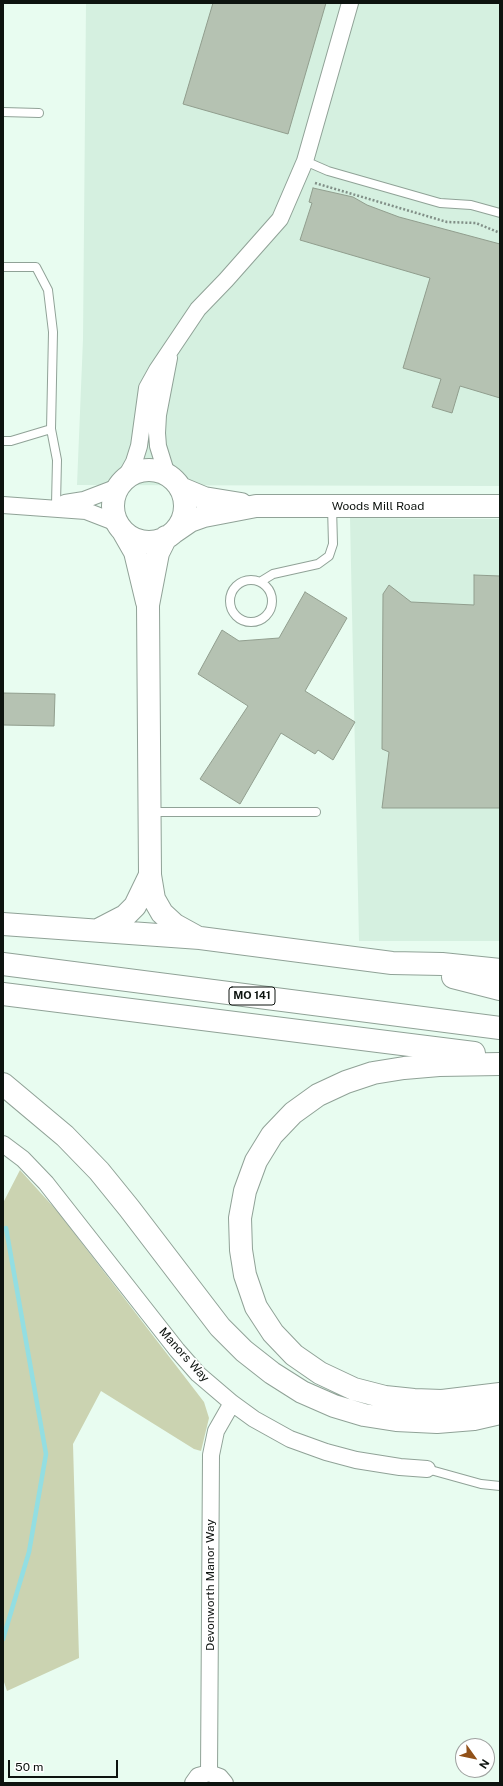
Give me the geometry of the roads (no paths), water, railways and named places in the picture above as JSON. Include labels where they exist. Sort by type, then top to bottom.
[{"type":"main road","points":[[148,605],[135,552],[120,527],[113,505],[121,484],[140,471],[159,471],[174,481],[185,506],[183,516],[158,553],[148,605],[150,875],[154,899],[162,912],[175,925],[200,938]]},
{"type":"main road","name":"Woods Mill Road","points":[[174,481],[204,498],[256,506],[500,506]]},
{"type":"main road","name":"Woods Mill Road","points":[[170,534],[190,521],[204,516],[256,506]]},
{"type":"main road","points":[[120,527],[134,538],[148,542],[170,534]]},
{"type":"main road","points":[[98,930],[125,916],[135,906],[150,875]]},
{"type":"main road","points":[[3,924],[200,938],[392,963],[500,989]]},
{"type":"main road","points":[[392,963],[442,964],[500,970]]},
{"type":"main road","name":"MO 141","points":[[3,964],[500,1028]]},
{"type":"main road","name":"MO 141","points":[[3,994],[500,1057]]},
{"type":"main road","points":[[500,1064],[404,1068],[373,1073],[346,1082],[318,1096],[293,1113],[272,1135],[256,1161],[245,1191],[240,1218],[241,1250],[245,1275],[256,1307],[273,1333],[294,1355],[320,1373],[354,1388],[385,1397],[442,1401],[500,1394]]},
{"type":"main road","points":[[3,1084],[29,1104],[65,1136],[99,1171],[220,1327],[244,1351],[272,1373],[309,1395],[334,1406],[364,1415],[396,1420],[437,1422],[474,1419],[500,1413]]},
{"type":"street","points":[[38,506],[84,500],[121,484],[134,462],[139,446],[147,388],[157,370],[198,309],[280,219],[305,161],[350,3]]},
{"type":"street","points":[[171,350],[158,415],[157,433],[158,446],[174,481]]},
{"type":"street","points":[[3,505],[38,506],[86,511],[120,527]]},
{"type":"street","name":"Manors Way","points":[[3,1144],[23,1159],[46,1183],[177,1350],[198,1374],[232,1403],[254,1419],[290,1439],[326,1452],[356,1460],[400,1467],[427,1469]]},
{"type":"street","name":"Devonworth Manor Way","points":[[209,1772],[211,1455],[216,1432],[232,1403]]},
{"type":"street","points":[[193,1783],[198,1776],[209,1772],[220,1777],[225,1783]]},
{"type":"lane","points":[[3,112],[39,113]]},
{"type":"lane","points":[[305,161],[328,171],[440,203],[471,205],[500,213]]},
{"type":"lane","points":[[3,267],[36,267],[48,290],[53,332],[51,429],[57,460],[56,504]]},
{"type":"lane","points":[[3,441],[11,441],[51,429]]},
{"type":"lane","points":[[260,582],[270,591],[272,605],[265,617],[259,621],[245,621],[234,613],[231,607],[232,594],[235,588],[246,580],[260,582],[273,574],[318,564],[329,556],[333,544],[332,506]]},
{"type":"lane","points":[[150,812],[316,812]]},
{"type":"lane","points":[[427,1469],[481,1484],[500,1486]]},
{"type":"waterway","points":[[3,1639],[29,1552],[46,1454],[6,1228]]}]
